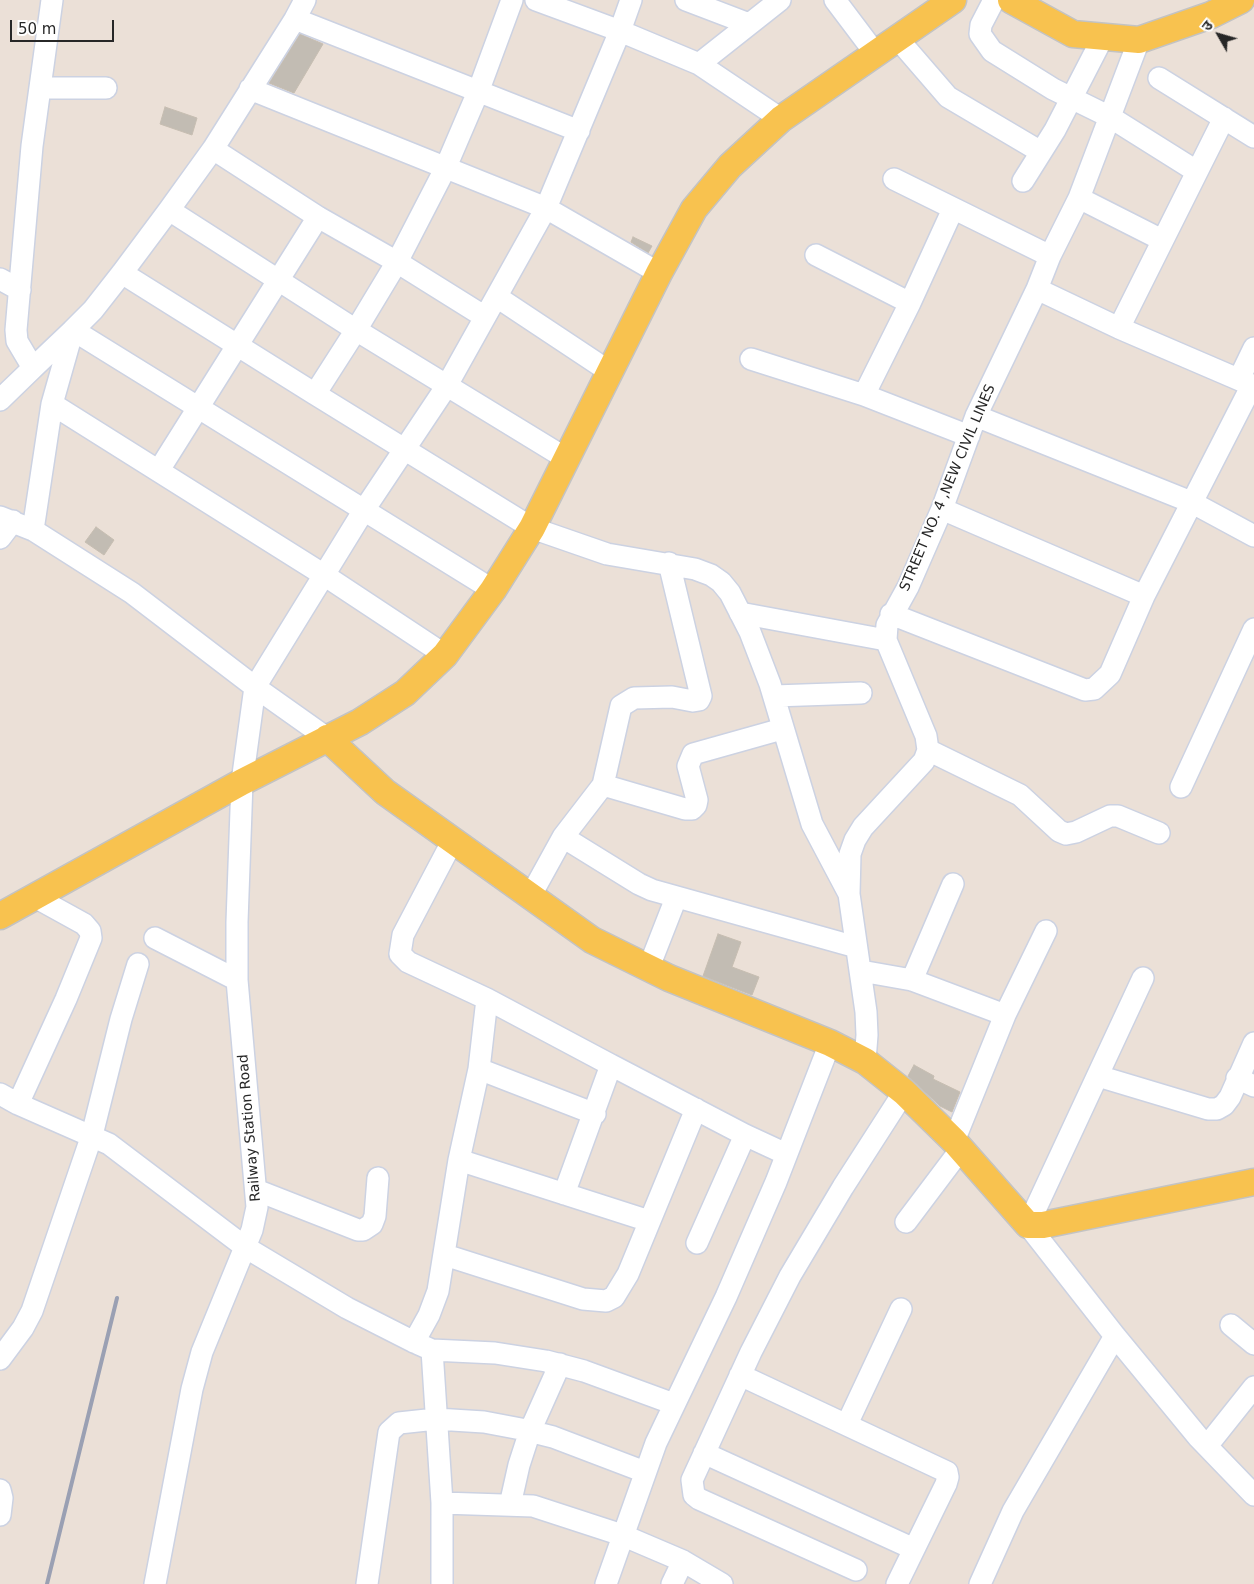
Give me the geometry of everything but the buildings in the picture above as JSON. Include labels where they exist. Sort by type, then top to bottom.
[{"type":"main road","points":[[0,916],[242,782],[360,722],[405,693],[445,655],[494,590],[532,528],[659,274],[694,209],[730,166],[781,118],[953,0]]},
{"type":"main road","points":[[1011,0],[1072,34],[1139,40],[1212,15],[1240,0]]},
{"type":"main road","points":[[327,738],[385,792],[592,940],[669,978],[830,1043],[865,1061],[904,1092],[957,1145],[1028,1225],[1043,1225],[1254,1182]]},
{"type":"street","points":[[33,368],[17,341],[32,146],[52,0]]},
{"type":"street","points":[[0,400],[73,330],[122,274],[213,149],[305,0]]},
{"type":"street","points":[[315,394],[397,262],[446,169],[478,92],[512,0]]},
{"type":"street","points":[[536,0],[620,31],[700,64],[781,118]]},
{"type":"street","points":[[255,687],[364,510],[406,450],[446,387],[546,208],[620,31],[631,0]]},
{"type":"street","points":[[686,0],[749,24]]},
{"type":"street","points":[[700,64],[780,0]]},
{"type":"street","points":[[835,0],[875,53]]},
{"type":"street","points":[[994,0],[980,25],[980,34],[985,43],[1004,60],[1072,99],[1110,116],[1196,171]]},
{"type":"street","points":[[295,19],[579,131]]},
{"type":"street","points":[[1023,181],[1072,99],[1103,37]]},
{"type":"street","points":[[897,38],[948,97],[1041,152]]},
{"type":"street","name":"STREET NO. 4 ,NEW CIVIL LINES","points":[[886,640],[887,625],[891,614],[908,587],[942,509],[972,426],[1037,289],[1050,256],[1079,198],[1139,40]]},
{"type":"street","points":[[1159,78],[1254,137]]},
{"type":"street","points":[[41,88],[106,88]]},
{"type":"street","points":[[250,89],[546,208],[659,274]]},
{"type":"street","points":[[1119,328],[1224,118]]},
{"type":"street","points":[[213,149],[318,217],[397,262],[485,317]]},
{"type":"street","points":[[894,179],[1050,256]]},
{"type":"street","points":[[1079,198],[1162,240]]},
{"type":"street","points":[[864,395],[910,303],[953,209]]},
{"type":"street","points":[[169,210],[446,387],[567,459]]},
{"type":"street","points":[[159,470],[318,217]]},
{"type":"street","points":[[816,255],[910,303]]},
{"type":"street","points":[[122,274],[532,528],[608,554],[695,568],[711,575],[730,593],[754,641],[774,696],[782,729],[812,824],[849,894]]},
{"type":"street","points":[[0,279],[20,290]]},
{"type":"street","points":[[1037,289],[1119,328],[1248,383]]},
{"type":"street","points":[[497,297],[610,372]]},
{"type":"street","points":[[33,530],[52,404],[73,330]]},
{"type":"street","points":[[73,330],[494,590]]},
{"type":"street","points":[[891,614],[1086,690],[1094,689],[1110,674],[1144,596],[1248,383],[1254,348]]},
{"type":"street","points":[[751,359],[864,395],[972,426],[1191,502],[1254,536]]},
{"type":"street","points":[[52,404],[324,575],[445,655]]},
{"type":"street","points":[[942,509],[1144,596]]},
{"type":"street","points":[[0,538],[7,519],[33,530],[132,593],[255,687],[327,738]]},
{"type":"street","points":[[531,895],[563,837],[603,785],[621,706],[634,698],[672,698],[693,701],[699,700],[701,696],[669,563]]},
{"type":"street","points":[[740,613],[886,640],[926,736],[928,750],[924,761],[863,827],[855,840],[850,854],[849,894],[856,947],[862,971],[867,1035],[865,1061]]},
{"type":"street","points":[[1181,786],[1254,629]]},
{"type":"street","name":"Railway Station Road","points":[[155,1584],[199,1362],[245,1247],[255,1220],[257,1207],[237,980],[242,782],[255,687]]},
{"type":"street","points":[[774,696],[861,693]]},
{"type":"street","points":[[603,785],[686,809],[692,809],[696,805],[697,800],[688,766],[693,754],[782,729]]},
{"type":"street","points":[[928,750],[1020,795],[1059,831],[1066,834],[1076,832],[1105,818],[1118,816],[1158,833]]},
{"type":"street","points":[[563,837],[639,884],[676,898],[856,947]]},
{"type":"street","points":[[453,840],[403,935],[400,954],[408,962],[487,999],[696,1110],[786,1154]]},
{"type":"street","points":[[912,980],[953,884]]},
{"type":"street","points":[[36,897],[84,924],[90,931],[91,938],[66,999],[9,1099],[92,1135],[128,1157],[245,1247],[347,1308],[423,1346],[495,1352],[560,1364],[674,1404]]},
{"type":"street","points":[[649,967],[676,898]]},
{"type":"street","points":[[906,1222],[957,1145],[1005,1015],[1046,931]]},
{"type":"street","points":[[155,938],[237,980]]},
{"type":"street","points":[[0,1359],[32,1311],[92,1135],[121,1019],[138,964]]},
{"type":"street","points":[[862,971],[912,980],[1005,1015]]},
{"type":"street","points":[[1143,978],[1028,1225],[1115,1336],[1207,1446],[1254,1494]]},
{"type":"street","points":[[442,1584],[442,1503],[436,1419],[423,1346],[429,1315],[438,1291],[445,1255],[459,1160],[479,1070],[487,999]]},
{"type":"street","points":[[606,1584],[645,1472],[674,1404],[726,1297],[776,1182],[830,1043]]},
{"type":"street","points":[[1098,1076],[1208,1109],[1217,1109],[1224,1105],[1246,1082],[1254,1043]]},
{"type":"street","points":[[564,1194],[595,1114],[611,1065]]},
{"type":"street","points":[[479,1070],[595,1114]]},
{"type":"street","points":[[856,1570],[694,1495],[692,1480],[740,1375],[790,1276],[843,1187],[904,1092]]},
{"type":"street","points":[[445,1255],[583,1299],[606,1302],[619,1290],[696,1110]]},
{"type":"street","points":[[698,1243],[745,1135]]},
{"type":"street","points":[[459,1160],[649,1221]]},
{"type":"street","points":[[256,1190],[358,1230],[364,1230],[372,1224],[375,1216],[378,1178]]},
{"type":"street","points":[[847,1424],[901,1309]]},
{"type":"street","points":[[1231,1324],[1254,1344]]},
{"type":"street","points":[[980,1584],[1012,1510],[1115,1336]]},
{"type":"street","points":[[510,1505],[518,1465],[530,1431],[560,1364]]},
{"type":"street","points":[[740,1375],[947,1472],[946,1484],[897,1584]]},
{"type":"street","points":[[1207,1446],[1254,1387]]},
{"type":"street","points":[[367,1584],[389,1432],[399,1423],[436,1419],[484,1422],[530,1431],[553,1436],[645,1472]]},
{"type":"street","points":[[704,1453],[914,1549]]},
{"type":"street","points":[[0,1490],[2,1498],[0,1515]]},
{"type":"street","points":[[442,1503],[533,1506],[622,1535],[683,1561],[722,1584]]},
{"type":"street","points":[[672,1584],[683,1561]]},
{"type":"railway","points":[[47,1584],[117,1298]]}]
